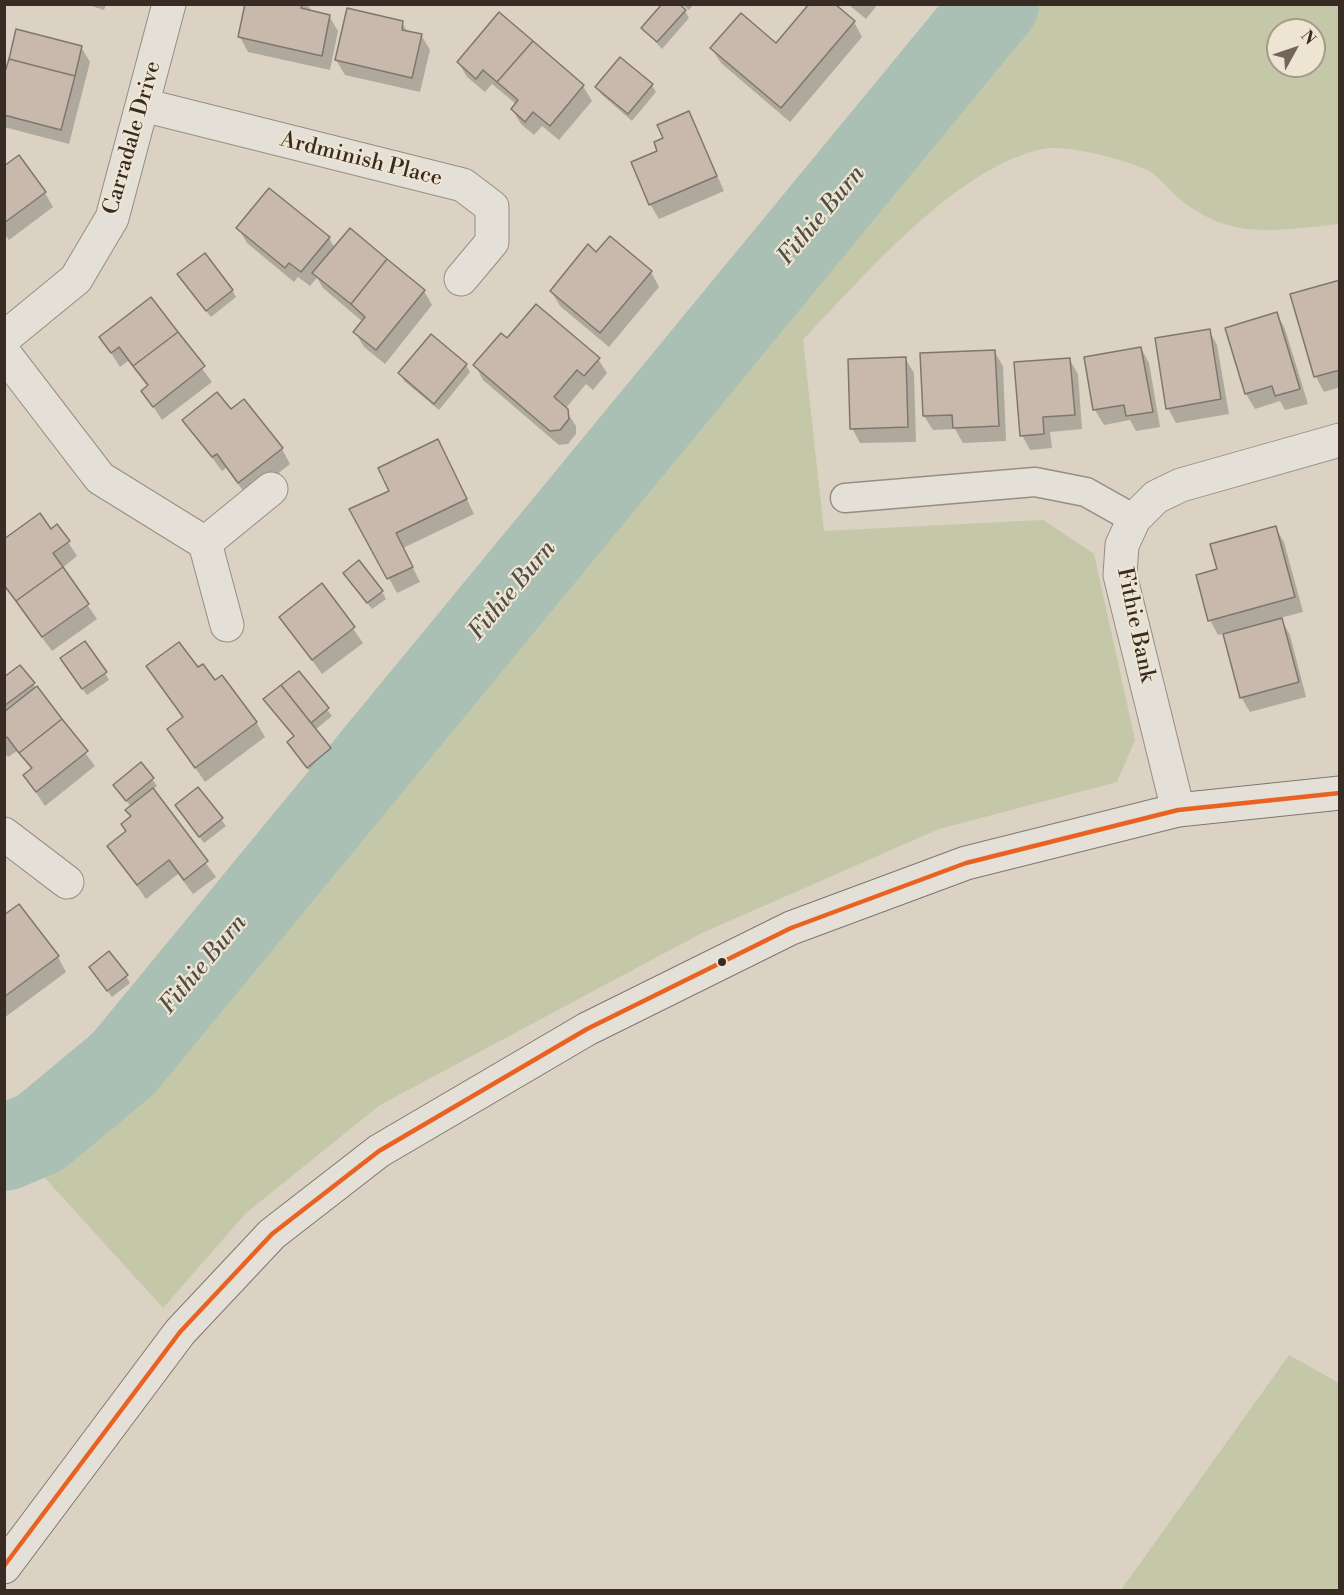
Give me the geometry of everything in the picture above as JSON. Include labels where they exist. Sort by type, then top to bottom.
[{"type":"street","name":"Carradale Drive","points":[[4,338],[76,279],[112,218],[169,4]]},
{"type":"street","name":"Ardminish Place","points":[[143,105],[463,185],[492,207],[492,242],[461,279]]},
{"type":"street","points":[[4,353],[100,478],[205,543],[227,625]]},
{"type":"street","name":"Fithie Bank","points":[[1178,810],[1120,575],[1122,545],[1134,519],[1156,497],[1181,485],[1340,440]]},
{"type":"street","points":[[205,543],[271,489]]},
{"type":"street","points":[[4,1567],[180,1332],[272,1234],[379,1151],[587,1029],[791,928],[966,863],[1178,810],[1340,793]]},
{"type":"street","points":[[4,834],[67,882]]},
{"type":"lane","points":[[845,498],[1035,482],[1086,492],[1134,519]]},
{"type":"green space","points":[[961,5],[1339,5],[1339,224],[1281,230],[1245,229],[1227,225],[1190,207],[1149,171],[1112,158],[1081,151],[1043,149],[1010,160],[978,177],[945,201],[882,257],[803,340],[824,531],[1043,520],[1094,554],[1135,740],[1117,782],[939,829],[702,933],[380,1105],[246,1213],[163,1308],[5,1134],[5,1122],[259,864]]},
{"type":"green space","points":[[1289,1355],[1339,1383],[1339,1590],[1121,1590]]},
{"type":"building","points":[[245,4],[302,4],[301,8],[330,15],[322,56],[238,37]]},
{"type":"building","points":[[662,4],[679,4],[686,10],[657,42],[641,28]]},
{"type":"building","points":[[809,4],[835,4],[855,21],[781,108],[710,48],[741,13],[776,43]]},
{"type":"building","points":[[347,8],[403,21],[402,30],[422,34],[412,78],[335,60]]},
{"type":"building","points":[[499,12],[533,41],[497,82],[483,70],[476,79],[457,62]]},
{"type":"building","points":[[16,29],[82,46],[75,76],[9,59]]},
{"type":"building","points":[[533,41],[584,85],[550,126],[533,112],[525,122],[511,109],[518,100],[497,82]]},
{"type":"building","points":[[620,57],[653,84],[628,114],[595,87]]},
{"type":"building","points":[[9,59],[75,76],[61,130],[4,115],[4,75]]},
{"type":"building","points":[[689,111],[717,176],[649,205],[631,162],[657,151],[654,142],[663,138],[657,125]]},
{"type":"building","points":[[19,155],[46,192],[4,223],[4,166]]},
{"type":"building","points":[[269,188],[330,237],[301,272],[289,263],[285,268],[236,228]]},
{"type":"building","points":[[350,228],[387,259],[351,304],[312,273]]},
{"type":"building","points":[[610,236],[652,271],[600,333],[550,291],[588,244],[596,252]]},
{"type":"building","points":[[205,253],[233,290],[206,311],[177,274]]},
{"type":"building","points":[[387,259],[425,290],[376,350],[353,332],[365,317],[351,304]]},
{"type":"building","points":[[1340,280],[1340,370],[1314,377],[1290,294]]},
{"type":"building","points":[[151,297],[178,332],[133,366],[119,347],[111,353],[99,337]]},
{"type":"building","points":[[536,304],[600,358],[584,376],[577,370],[554,397],[568,409],[569,419],[560,430],[550,431],[473,365],[501,333],[507,338]]},
{"type":"building","points":[[1277,312],[1300,389],[1275,396],[1272,386],[1245,394],[1225,328]]},
{"type":"building","points":[[1210,329],[1221,399],[1166,409],[1155,338]]},
{"type":"building","points":[[178,332],[205,366],[153,407],[141,391],[148,385],[133,366]]},
{"type":"building","points":[[431,334],[467,364],[434,404],[398,373]]},
{"type":"building","points":[[1141,347],[1153,412],[1126,416],[1124,405],[1093,410],[1084,357]]},
{"type":"building","points":[[995,350],[999,426],[953,428],[952,415],[923,416],[920,353]]},
{"type":"building","points":[[906,357],[908,427],[850,429],[848,359]]},
{"type":"building","points":[[1070,358],[1075,415],[1043,417],[1044,434],[1020,436],[1014,362]]},
{"type":"building","points":[[217,392],[231,409],[244,399],[283,448],[238,483],[217,454],[212,457],[182,420]]},
{"type":"building","points":[[438,439],[467,499],[396,533],[413,567],[387,579],[349,509],[389,491],[378,468]]},
{"type":"building","points":[[40,513],[51,529],[57,524],[70,541],[53,553],[63,567],[16,601],[4,585],[4,539]]},
{"type":"building","points":[[1276,526],[1295,597],[1208,621],[1196,575],[1217,569],[1210,544]]},
{"type":"building","points":[[359,560],[383,591],[367,603],[343,573]]},
{"type":"building","points":[[63,567],[89,604],[42,637],[16,601]]},
{"type":"building","points":[[322,583],[355,627],[312,660],[279,617]]},
{"type":"building","points":[[1282,618],[1299,682],[1240,698],[1223,634]]},
{"type":"building","points":[[85,641],[107,672],[82,689],[60,658]]},
{"type":"building","points":[[179,642],[198,667],[203,664],[215,680],[222,675],[257,722],[195,768],[167,729],[183,717],[146,666]]},
{"type":"building","points":[[20,665],[35,683],[4,706],[4,677]]},
{"type":"building","points":[[299,671],[329,708],[311,723],[281,685]]},
{"type":"building","points":[[281,685],[331,748],[307,768],[287,742],[294,736],[263,699]]},
{"type":"building","points":[[37,686],[62,719],[19,753],[7,737],[4,739],[4,712]]},
{"type":"building","points":[[62,719],[88,751],[36,792],[23,775],[32,768],[19,753]]},
{"type":"building","points":[[141,762],[154,778],[126,801],[113,785]]},
{"type":"building","points":[[198,787],[223,818],[199,837],[175,805]]},
{"type":"building","points":[[153,788],[208,861],[184,880],[169,860],[137,885],[107,846],[126,831],[121,824],[131,816],[125,810]]},
{"type":"building","points":[[19,904],[59,956],[4,997],[4,915]]},
{"type":"building","points":[[109,951],[128,975],[107,991],[89,967]]},
{"type":"waterway","name":"Fithie Burn","points":[[4,1148],[40,1133],[123,1064],[996,4]]},
{"type":"transit line","points":[[4,1566],[180,1332],[272,1234],[379,1151],[587,1029],[791,928],[966,863],[1178,810],[1340,793]]}]
